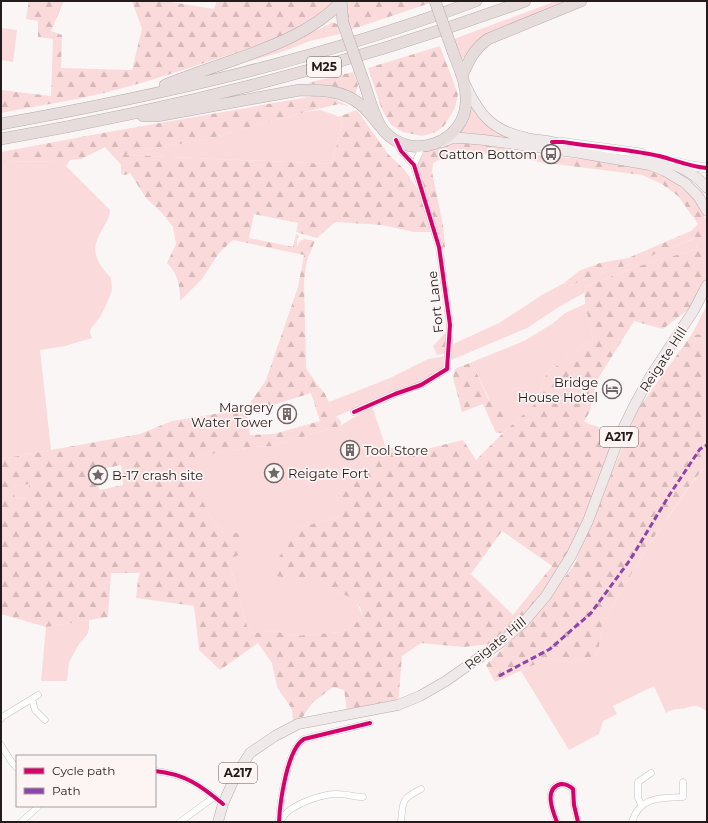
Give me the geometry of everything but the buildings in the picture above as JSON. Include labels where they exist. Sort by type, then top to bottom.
[{"type":"highway","points":[[341,1],[343,23],[379,125],[385,132],[396,140],[404,144],[422,147],[431,146],[440,142],[457,127],[464,114],[466,102],[464,80],[435,1]]},
{"type":"highway","name":"M25","points":[[115,102],[279,43],[321,20],[341,1]]},
{"type":"highway","name":"M25","points":[[1,124],[115,102],[286,61],[359,41],[476,1]]},
{"type":"highway","name":"M25","points":[[1,139],[118,117],[220,94],[290,76],[428,35],[525,1]]},
{"type":"highway","points":[[464,80],[472,54],[488,39],[582,1]]},
{"type":"highway","name":"M25","points":[[118,117],[157,116],[300,90],[324,90],[342,93],[361,104],[379,125]]},
{"type":"main road","points":[[464,80],[472,100],[481,113],[488,121],[500,130],[527,138],[642,156],[666,162],[696,176],[707,188]]},
{"type":"main road","points":[[440,142],[453,138],[462,138],[636,162],[665,171],[685,183],[698,196],[706,208]]},
{"type":"main road","name":"Reigate Hill","points":[[218,822],[223,804],[235,777],[250,753],[275,736],[298,724],[398,705],[420,696],[446,681],[500,643],[523,623],[546,596],[571,556],[588,521],[620,435],[634,406],[650,377],[694,310],[707,285]]},
{"type":"street","name":"Fort Lane","points":[[354,412],[420,385],[447,369],[450,325],[439,247],[414,165],[402,151],[396,140]]},
{"type":"street","points":[[552,142],[563,142],[638,153],[660,157],[692,166],[707,168]]},
{"type":"street","points":[[414,165],[422,147]]},
{"type":"street","points":[[1,719],[38,695]]},
{"type":"street","points":[[32,699],[35,710],[45,720]]},
{"type":"street","points":[[279,822],[284,784],[289,765],[299,742],[304,739],[370,723]]},
{"type":"street","points":[[1,745],[16,767]]},
{"type":"street","points":[[156,771],[185,777],[196,783],[223,804]]},
{"type":"street","points":[[642,806],[638,798],[638,782],[651,774]]},
{"type":"street","points":[[632,822],[638,809],[648,802],[658,798],[684,797],[684,782]]},
{"type":"street","points":[[557,822],[551,808],[550,798],[554,788],[562,784],[566,784],[573,789],[574,805],[578,822]]},
{"type":"street","points":[[401,822],[403,800],[421,789]]},
{"type":"street","points":[[279,822],[290,809],[325,795],[339,794],[353,797],[363,797]]},
{"type":"street","points":[[180,822],[214,797]]},
{"type":"street","points":[[21,822],[38,807]]},
{"type":"green space","points":[[29,1],[64,1],[51,31],[62,35],[61,68],[132,70],[142,29],[132,1],[165,1],[214,9],[217,1],[335,1],[309,22],[279,37],[248,49],[158,78],[108,92],[1,113],[1,90],[51,96],[53,39],[38,37],[38,21],[26,19]]},
{"type":"green space","points":[[347,1],[429,1],[430,3],[350,30],[345,17]]},
{"type":"green space","points":[[556,1],[571,1],[481,38],[461,60],[454,39]]},
{"type":"green space","points":[[332,22],[337,24],[338,27],[303,40],[281,46],[328,25]]},
{"type":"green space","points":[[338,27],[340,34],[310,41],[282,52],[231,66],[281,46],[303,40]]},
{"type":"green space","points":[[1,28],[17,30],[13,62],[1,60]]},
{"type":"green space","points":[[440,46],[458,94],[455,108],[444,126],[436,132],[422,136],[403,132],[391,125],[382,110],[368,68]]},
{"type":"green space","points":[[353,72],[358,85],[355,95],[334,87],[307,83]]},
{"type":"green space","points":[[314,96],[332,98],[349,106],[339,104],[204,140],[130,152],[126,155],[332,164],[343,120],[338,117],[357,110],[388,154],[404,169],[418,190],[431,232],[414,232],[382,225],[335,222],[317,238],[296,232],[298,223],[254,214],[249,238],[293,247],[296,234],[299,236],[297,240],[297,247],[300,241],[304,239],[315,241],[307,260],[304,280],[306,368],[325,394],[335,416],[341,422],[340,426],[271,446],[252,447],[183,459],[211,519],[218,527],[245,536],[239,555],[228,559],[247,626],[252,634],[271,630],[294,636],[342,632],[354,625],[362,616],[361,609],[357,601],[339,592],[321,580],[294,580],[269,574],[296,529],[342,515],[336,495],[361,477],[386,448],[398,448],[402,455],[463,440],[476,460],[503,433],[496,433],[483,404],[462,412],[453,378],[455,369],[472,362],[488,399],[497,401],[505,415],[504,432],[534,405],[547,373],[593,339],[585,304],[584,287],[639,266],[697,249],[696,243],[693,239],[634,263],[573,285],[564,283],[579,271],[600,263],[628,258],[691,231],[698,224],[678,196],[662,184],[642,175],[539,162],[514,155],[460,153],[433,163],[432,172],[443,225],[445,249],[440,247],[416,165],[418,159],[427,150],[462,142],[538,155],[606,161],[638,166],[669,178],[696,200],[707,221],[707,285],[690,308],[663,329],[634,321],[596,382],[590,411],[584,422],[620,435],[560,573],[500,643],[463,647],[421,643],[402,656],[398,705],[347,711],[344,690],[333,687],[312,703],[298,724],[293,722],[292,709],[277,687],[272,663],[258,643],[220,670],[199,650],[194,606],[136,598],[140,573],[111,573],[108,617],[46,627],[1,614],[1,459],[140,434],[172,421],[246,409],[266,380],[298,287],[304,255],[233,240],[219,253],[202,279],[180,301],[178,280],[174,271],[167,263],[176,244],[173,227],[162,213],[146,198],[130,173],[125,175],[121,174],[121,165],[105,147],[81,159],[70,160],[66,166],[61,161],[1,162],[1,152]],"holes":[[[311,393],[320,421],[274,434],[250,435],[246,409],[270,406]],[[121,465],[123,485],[100,490],[92,471]],[[29,484],[29,499],[15,498],[12,487]],[[502,531],[552,566],[513,615],[471,574]]]},
{"type":"green space","points":[[471,103],[481,119],[496,133],[515,139],[459,134],[458,132]]},
{"type":"green space","points":[[320,110],[335,115],[343,120],[332,164],[125,155],[130,152],[204,140],[305,112]]},
{"type":"green space","points":[[61,161],[110,210],[109,217],[96,242],[95,248],[98,260],[111,278],[112,290],[100,317],[90,330],[92,338],[65,346],[40,350],[51,450],[1,459],[1,162]]},
{"type":"green space","points":[[694,239],[697,249],[639,266],[584,287],[584,293],[562,305],[527,328],[451,360],[451,345],[499,323],[542,295],[564,283],[573,285]]},
{"type":"green space","points":[[585,304],[593,339],[547,373],[534,405],[504,432],[472,362],[524,341],[552,324],[565,313]]},
{"type":"green space","points":[[707,305],[707,335],[692,334]]},
{"type":"green space","points":[[446,332],[446,353],[437,355],[433,346]]},
{"type":"green space","points":[[692,334],[707,335],[707,465],[693,481],[649,544],[604,620],[597,655],[570,663],[550,658],[495,682],[486,665],[531,622],[574,565],[638,409]]},
{"type":"green space","points":[[446,356],[446,367],[424,382],[394,391],[335,417],[329,402],[390,378],[428,359]]},
{"type":"green space","points":[[372,406],[386,448],[361,477],[336,495],[342,515],[296,529],[294,580],[321,580],[339,592],[357,601],[362,616],[354,625],[342,632],[294,636],[271,630],[252,634],[247,626],[228,559],[227,530],[218,527],[211,519],[182,459],[252,447],[271,446],[340,426]]},
{"type":"green space","points":[[707,465],[707,712],[699,706],[693,706],[683,709],[674,709],[666,713],[654,686],[613,706],[617,714],[603,721],[599,734],[569,750],[521,671],[550,658],[570,663],[597,655],[604,620],[649,544],[692,483]]},
{"type":"green space","points":[[29,484],[29,499],[15,498],[11,487]]},
{"type":"green space","points":[[89,620],[87,635],[79,644],[69,662],[67,681],[41,681],[46,627]]},
{"type":"marked path","points":[[499,676],[550,649],[591,613],[630,560],[670,494],[700,449],[707,445]]},
{"type":"cycle path","points":[[354,412],[395,394],[421,385],[447,369],[450,325],[439,247],[414,165],[401,151],[396,140]]},
{"type":"cycle path","points":[[552,142],[563,142],[659,156],[707,168]]},
{"type":"cycle path","points":[[279,822],[283,790],[289,764],[298,745],[304,739],[370,723]]},
{"type":"cycle path","points":[[156,771],[166,772],[184,778],[207,791],[223,804]]},
{"type":"cycle path","points":[[557,822],[553,812],[551,795],[555,786],[561,784],[567,785],[573,789],[574,805],[578,822]]},
{"type":"place","name":"Gatton Bottom","points":[[551,154]]},
{"type":"place","name":"Bridge House Hotel","points":[[612,389]]},
{"type":"place","name":"Margery Water Tower","points":[[287,414]]},
{"type":"place","name":"Tool Store","points":[[350,450]]},
{"type":"place","name":"Reigate Fort","points":[[274,473]]},
{"type":"place","name":"B-17 crash site","points":[[98,475]]}]
